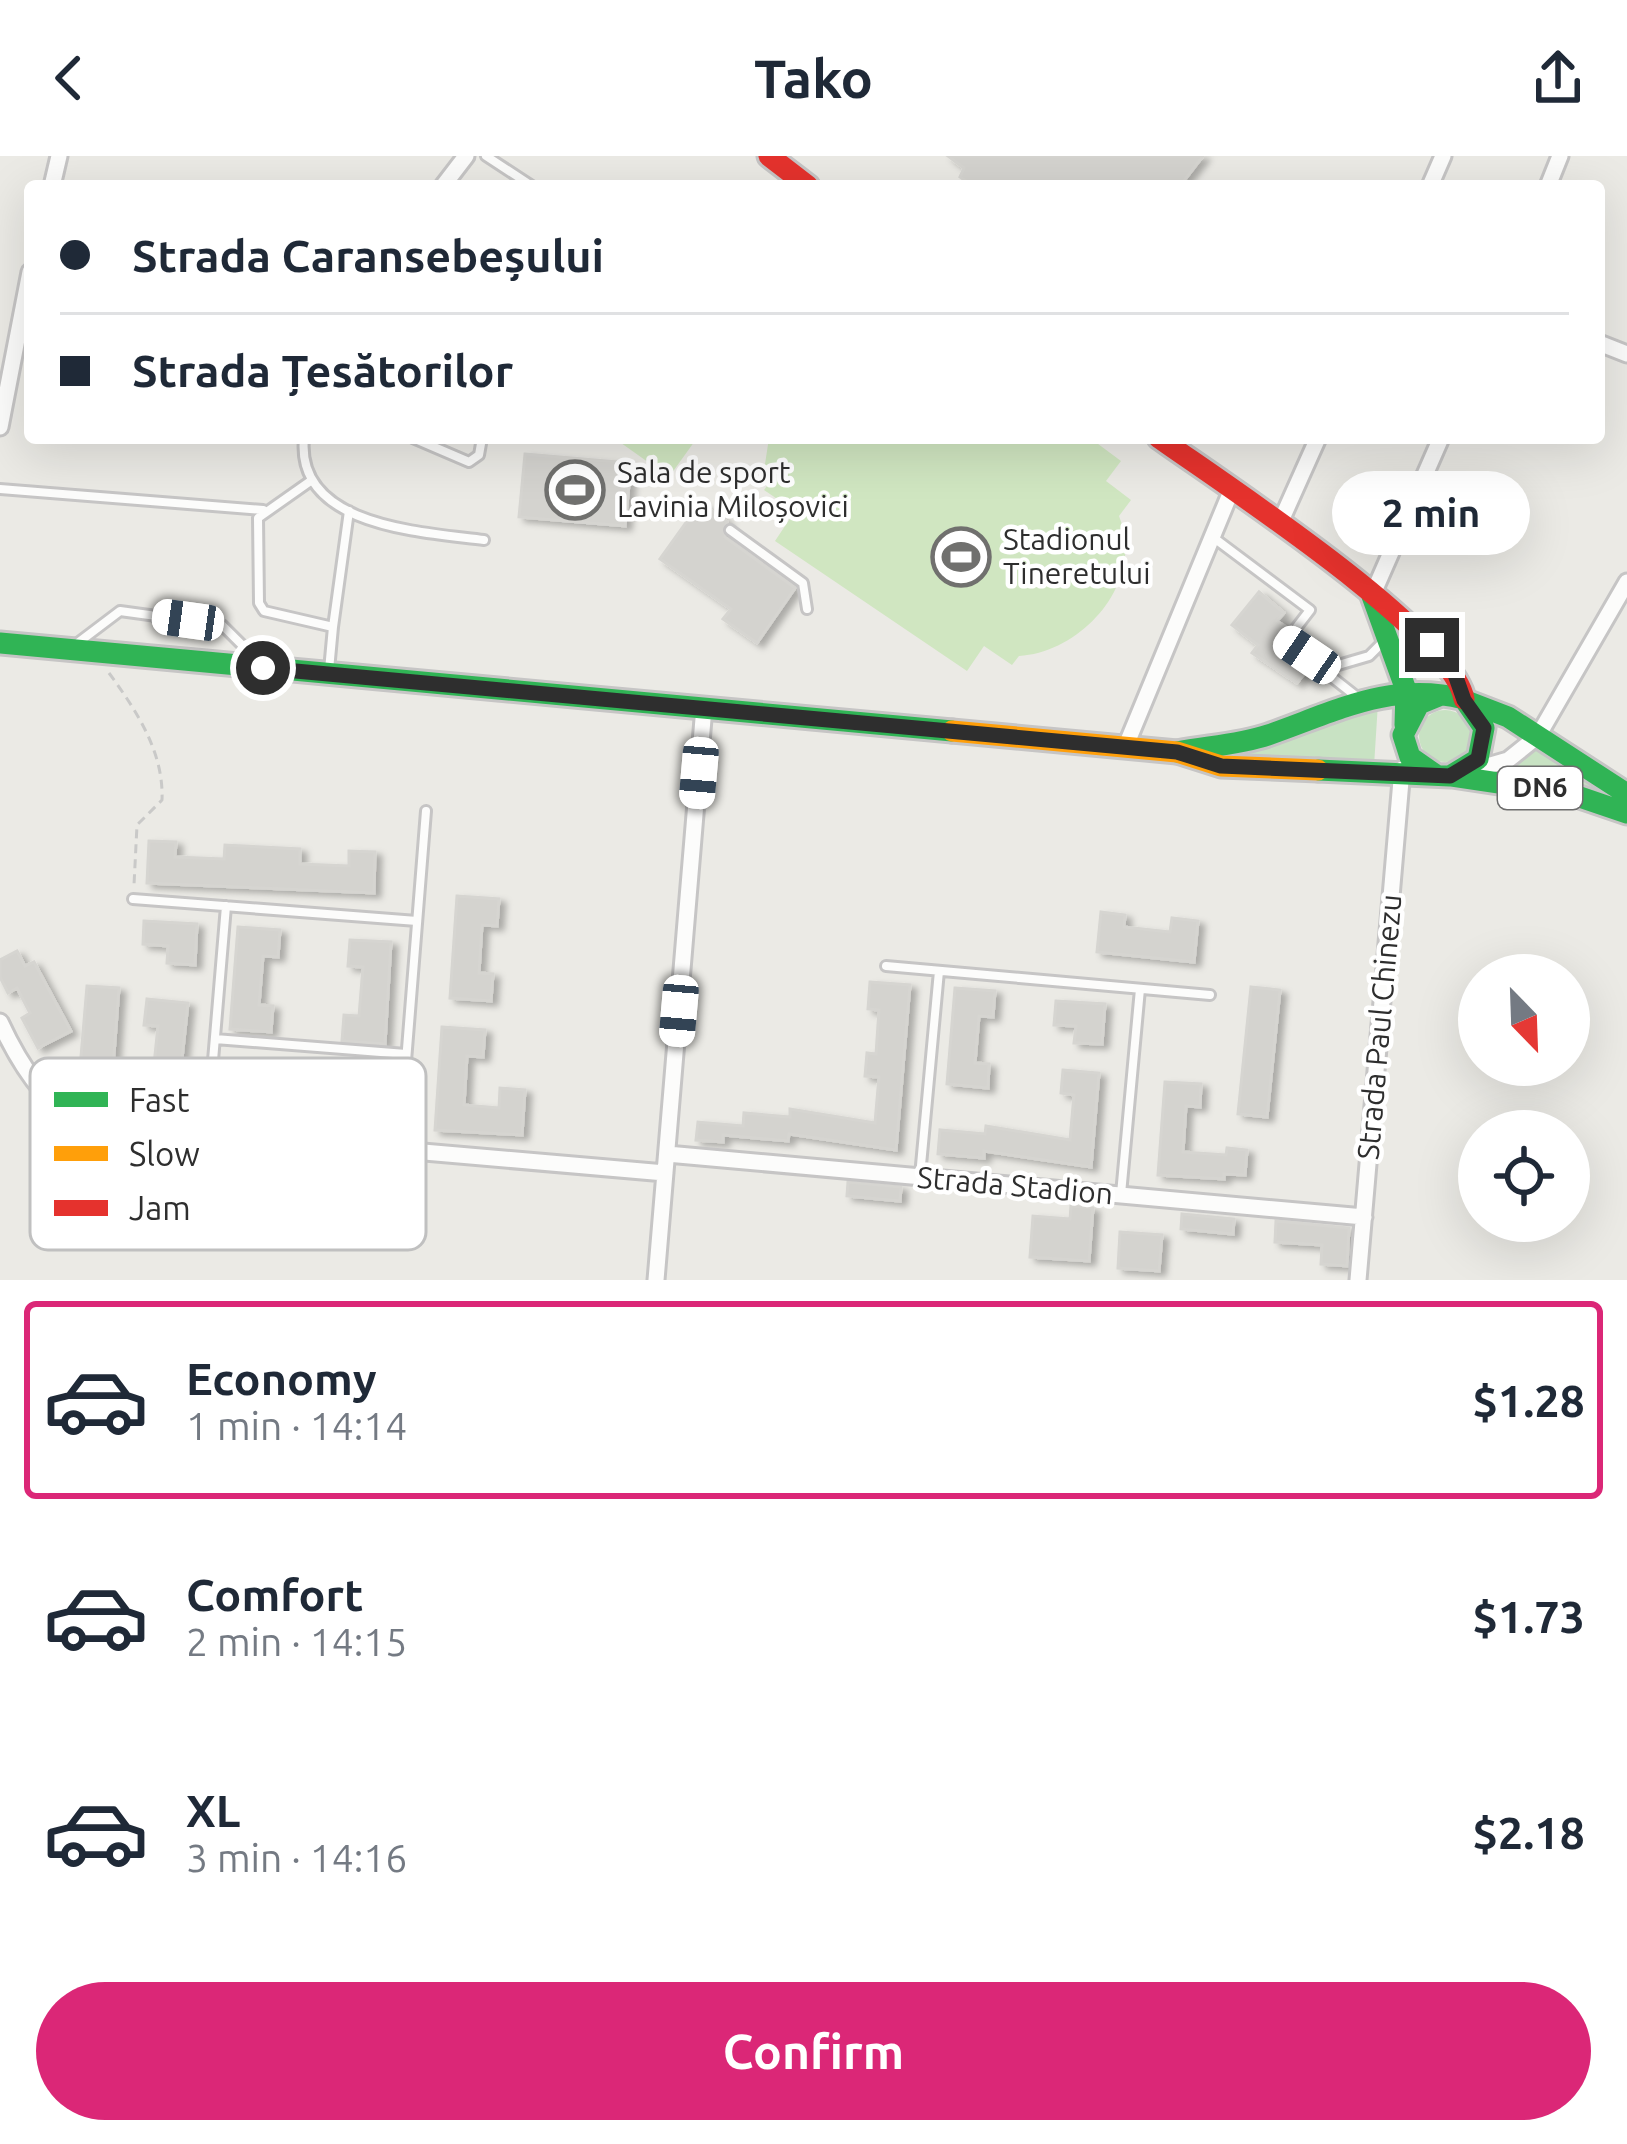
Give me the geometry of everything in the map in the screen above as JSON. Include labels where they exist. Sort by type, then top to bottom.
[{"type":"main road","points":[[769,156],[800,180]]},
{"type":"main road","points":[[1167,444],[1280,523],[1372,596],[1452,666],[1458,698],[1481,717],[1485,738],[1478,759],[1450,774],[1410,757],[1404,730],[1406,690],[1372,596]]},
{"type":"main road","name":"DN6","points":[[0,643],[1177,752],[1240,744],[1358,698],[1406,690],[1458,698],[1538,736],[1627,794]]},
{"type":"main road","points":[[1404,730],[1419,704],[1458,698]]},
{"type":"main road","name":"DN6","points":[[1177,752],[1221,766],[1450,774],[1571,794],[1627,813]]},
{"type":"street","points":[[448,180],[466,156]]},
{"type":"street","points":[[0,427],[24,319]]},
{"type":"street","points":[[1280,523],[1315,444]]},
{"type":"street","points":[[1372,596],[1438,444]]},
{"type":"street","points":[[1125,748],[1232,490]]},
{"type":"street","points":[[1450,774],[1508,760],[1538,736],[1627,582]]},
{"type":"street","points":[[656,1280],[704,707]]},
{"type":"street","name":"Strada Paul Chinezu","points":[[1358,1280],[1404,730]]},
{"type":"street","points":[[0,1022],[30,1073]]},
{"type":"street","points":[[426,1153],[665,1173]]},
{"type":"street","name":"Strada Stadion","points":[[667,1154],[1364,1217]]},
{"type":"lane","points":[[486,156],[523,180]]},
{"type":"lane","points":[[303,444],[302,455],[312,480],[349,511],[403,530],[484,540]]},
{"type":"lane","points":[[427,444],[469,462],[478,455],[481,444]]},
{"type":"lane","points":[[312,480],[258,518],[264,611],[333,627]]},
{"type":"lane","points":[[0,489],[264,510]]},
{"type":"lane","points":[[328,673],[349,511]]},
{"type":"lane","points":[[730,530],[802,584],[807,609]]},
{"type":"lane","points":[[1212,536],[1310,610],[1286,641],[1327,668],[1358,698]]},
{"type":"lane","points":[[68,650],[120,611],[222,625],[263,668]]},
{"type":"lane","points":[[1327,668],[1375,652],[1384,628]]},
{"type":"lane","points":[[406,1058],[426,811]]},
{"type":"lane","points":[[133,899],[417,921]]},
{"type":"lane","points":[[213,1058],[226,906]]},
{"type":"lane","points":[[886,966],[1210,995]]},
{"type":"lane","points":[[920,1178],[939,971]]},
{"type":"lane","points":[[1121,1196],[1140,989]]},
{"type":"lane","points":[[215,1039],[406,1054]]},
{"type":"path","points":[[94,653],[137,711],[163,777],[162,800],[137,825],[133,899]]},
{"type":"green space","points":[[622,444],[693,444],[669,477]]},
{"type":"green space","name":"Stadionul Tineretului","points":[[768,444],[1098,444],[1121,461],[1106,481],[1131,500],[1119,516],[1124,565],[1103,609],[1065,642],[1019,656],[1012,665],[984,646],[967,671],[775,541],[795,511],[764,490],[772,479],[765,464]]},
{"type":"green space","points":[[1378,703],[1374,766],[1233,755]]},
{"type":"green space","points":[[1445,710],[1464,717],[1471,736],[1464,755],[1445,762],[1426,755],[1419,736],[1426,717]]},
{"type":"green space","points":[[1536,749],[1592,783],[1589,790],[1494,772]]},
{"type":"building","points":[[948,156],[1203,156],[1185,180],[964,180],[960,177],[964,168]]},
{"type":"building","name":"Sala de sport Lavinia Miloșovici","points":[[525,454],[631,463],[625,526],[519,517]]},
{"type":"building","points":[[700,503],[727,522],[725,537],[795,588],[757,643],[723,619],[731,609],[660,559]]},
{"type":"building","points":[[1259,592],[1284,613],[1277,621],[1286,627],[1279,645],[1308,669],[1297,683],[1252,653],[1258,645],[1232,625]]},
{"type":"building","points":[[149,841],[176,842],[175,857],[224,859],[225,845],[300,849],[300,864],[349,866],[349,851],[375,852],[374,893],[147,883]]},
{"type":"building","points":[[457,896],[499,899],[497,926],[482,925],[479,973],[493,974],[491,1001],[450,998]]},
{"type":"building","points":[[1101,912],[1125,915],[1124,927],[1170,932],[1172,918],[1198,921],[1194,962],[1097,952]]},
{"type":"building","points":[[144,921],[197,924],[195,965],[167,963],[168,946],[143,944]]},
{"type":"building","points":[[238,927],[280,930],[278,957],[263,956],[259,1005],[273,1006],[271,1032],[230,1029]]},
{"type":"building","points":[[350,940],[391,942],[385,1044],[342,1041],[344,1015],[359,1016],[363,967],[348,966]]},
{"type":"building","points":[[17,951],[25,966],[34,962],[71,1031],[38,1048],[22,1018],[30,1013],[17,988],[8,993],[0,977],[0,960]]},
{"type":"building","points":[[870,982],[910,985],[896,1150],[789,1134],[788,1141],[723,1135],[723,1142],[696,1140],[698,1122],[743,1126],[744,1113],[790,1117],[790,1109],[875,1123],[879,1077],[865,1076],[867,1053],[876,1054],[879,1010],[868,1009]]},
{"type":"building","points":[[87,986],[119,988],[114,1058],[81,1058]]},
{"type":"building","points":[[1251,987],[1280,990],[1267,1117],[1238,1114]]},
{"type":"building","points":[[955,988],[995,991],[993,1017],[979,1016],[975,1063],[989,1064],[988,1088],[947,1084]]},
{"type":"building","points":[[147,999],[188,1003],[182,1058],[155,1058],[158,1026],[144,1025]]},
{"type":"building","points":[[1056,1001],[1105,1004],[1102,1044],[1074,1043],[1076,1026],[1054,1025]]},
{"type":"building","points":[[442,1027],[485,1030],[483,1057],[467,1056],[464,1105],[499,1108],[500,1088],[525,1090],[522,1135],[435,1130]]},
{"type":"building","points":[[1063,1070],[1099,1073],[1091,1167],[984,1151],[984,1158],[938,1154],[940,1130],[985,1134],[986,1126],[1070,1140],[1074,1095],[1061,1093]]},
{"type":"building","points":[[1165,1082],[1201,1084],[1200,1107],[1186,1106],[1183,1152],[1226,1155],[1227,1148],[1247,1150],[1245,1175],[1224,1174],[1224,1179],[1158,1175]]},
{"type":"building","points":[[848,1182],[901,1187],[900,1201],[847,1196]]},
{"type":"building","points":[[1071,1206],[1093,1208],[1089,1261],[1030,1257],[1033,1216],[1070,1219]]},
{"type":"building","points":[[1182,1214],[1234,1219],[1233,1234],[1181,1229]]},
{"type":"building","points":[[1276,1221],[1349,1228],[1347,1266],[1321,1264],[1322,1245],[1275,1242]]},
{"type":"building","points":[[1120,1232],[1162,1235],[1159,1271],[1118,1268]]},
{"type":"traffic: fast","points":[[1372,596],[1406,690],[1405,725]]},
{"type":"traffic: fast","points":[[0,643],[952,731]]},
{"type":"traffic: fast","points":[[1177,752],[1257,738],[1364,701],[1412,694],[1464,699],[1484,728],[1478,759],[1450,776],[1318,770]]},
{"type":"traffic: fast","points":[[1436,775],[1410,757],[1403,735],[1419,704],[1441,695]]},
{"type":"traffic: fast","points":[[1469,702],[1508,717],[1627,794]]},
{"type":"traffic: fast","points":[[1452,776],[1571,794],[1627,813]]},
{"type":"traffic: slow","points":[[952,731],[1177,752],[1221,766],[1318,770]]},
{"type":"traffic: jam","points":[[769,156],[800,180]]},
{"type":"traffic: jam","points":[[1168,444],[1379,599],[1450,671],[1464,699]]},
{"type":"place","name":"Sala de sport Lavinia Miloșovici","points":[[575,490]]},
{"type":"place","name":"Stadionul Tineretului","points":[[961,557]]},
{"type":"route","points":[[263,668],[568,692],[1177,752],[1221,766],[1450,776],[1478,759],[1484,728],[1475,708],[1464,700],[1452,666],[1432,645]]}]
